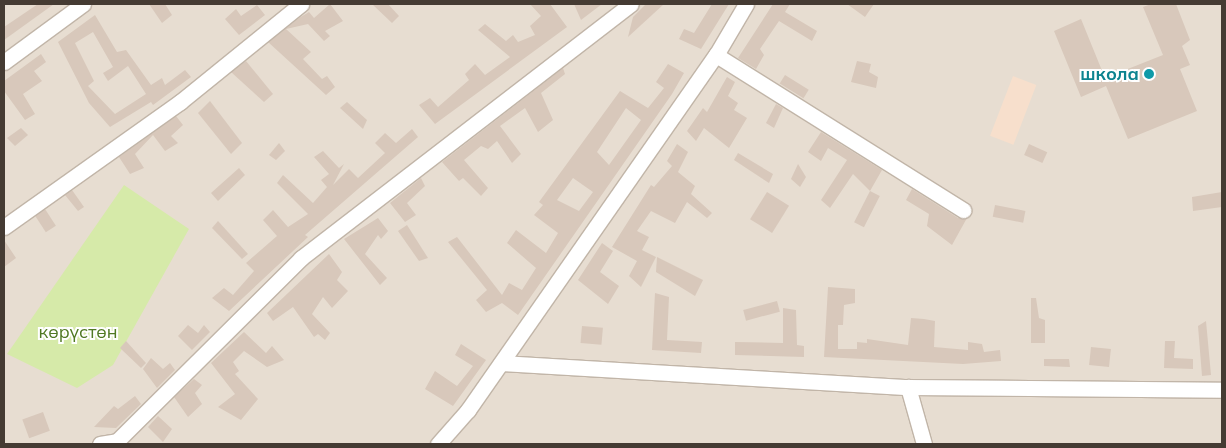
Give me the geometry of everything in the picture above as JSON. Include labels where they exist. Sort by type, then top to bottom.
[{"type":"street","points":[[4,62],[84,4]]},
{"type":"street","points":[[4,227],[180,102],[301,4]]},
{"type":"street","points":[[100,444],[117,441],[301,258],[631,4]]},
{"type":"street","points":[[438,444],[500,363],[716,55],[746,4]]},
{"type":"street","points":[[716,55],[964,210]]},
{"type":"street","points":[[500,363],[908,387],[1222,390]]},
{"type":"street","points":[[908,387],[924,444]]},
{"type":"shaded area","points":[[4,4],[1222,4],[1222,444],[4,444]]},
{"type":"shaded area","points":[[1013,76],[1036,85],[1013,145],[990,136]]},
{"type":"green space","name":"көрүстөн","points":[[124,185],[189,229],[113,365],[77,388],[7,354]]},
{"type":"building","points":[[38,4],[54,4],[4,40],[4,27]]},
{"type":"building","points":[[149,4],[165,4],[172,15],[162,23]]},
{"type":"building","points":[[330,4],[343,21],[325,31],[330,36],[324,41],[308,24],[286,29],[311,52],[303,59],[322,79],[327,76],[335,87],[326,95],[268,42],[299,18],[309,12],[314,18]]},
{"type":"building","points":[[372,4],[388,4],[399,16],[392,23]]},
{"type":"building","points":[[530,4],[550,4],[567,27],[435,124],[419,105],[430,98],[438,107],[469,80],[465,74],[475,64],[485,75],[510,57],[478,30],[485,24],[506,41],[513,35],[518,42],[535,35],[530,26],[541,16]]},
{"type":"building","points":[[574,4],[602,4],[581,20]]},
{"type":"building","points":[[646,4],[664,4],[628,37],[633,17]]},
{"type":"building","points":[[712,4],[729,4],[701,49],[679,39],[684,29],[694,33]]},
{"type":"building","points":[[773,4],[790,4],[785,12],[817,31],[812,41],[779,21],[760,49],[764,55],[756,69],[738,58]]},
{"type":"building","points":[[847,4],[874,4],[865,17]]},
{"type":"building","name":"школа","points":[[1151,4],[1176,4],[1190,40],[1182,46],[1190,65],[1180,69],[1197,111],[1128,139],[1106,86],[1081,97],[1054,31],[1081,19],[1105,78],[1163,55],[1143,7]]},
{"type":"building","points":[[257,5],[265,15],[239,35],[225,19],[236,9],[241,16]]},
{"type":"building","points":[[95,15],[117,52],[126,50],[151,85],[162,78],[165,85],[185,70],[191,77],[153,105],[151,102],[110,127],[89,103],[58,42]],"holes":[[[93,32],[113,67],[103,73],[108,81],[128,66],[146,94],[115,114],[88,86],[94,81],[75,43]]]},
{"type":"building","points":[[41,54],[46,62],[34,71],[42,81],[23,94],[35,114],[25,120],[4,91],[4,81]]},
{"type":"building","points":[[246,61],[273,94],[264,102],[231,72]]},
{"type":"building","points":[[857,61],[871,64],[869,72],[878,77],[876,88],[851,82]]},
{"type":"building","points":[[668,64],[684,73],[672,94],[518,315],[502,303],[486,312],[476,300],[487,290],[448,242],[457,237],[502,295],[509,283],[522,290],[536,268],[507,243],[516,230],[546,253],[558,233],[534,215],[543,205],[539,202],[620,91],[648,108],[664,88],[656,82]],"holes":[[[626,108],[641,120],[609,165],[597,152]],[[573,178],[593,192],[579,211],[557,200]]]},
{"type":"building","points":[[563,68],[565,74],[541,93],[553,120],[538,132],[525,108],[500,126],[521,154],[512,163],[497,141],[488,149],[481,146],[464,160],[488,188],[481,196],[463,178],[459,181],[442,162]]},
{"type":"building","points":[[785,75],[809,90],[803,98],[780,83]]},
{"type":"building","points":[[727,77],[735,82],[728,96],[738,103],[734,110],[747,118],[729,148],[704,128],[696,141],[687,131],[703,108],[707,112]]},
{"type":"building","points":[[210,101],[242,143],[231,154],[198,113]]},
{"type":"building","points":[[347,102],[367,120],[363,129],[340,108]]},
{"type":"building","points":[[776,104],[783,108],[774,128],[766,123]]},
{"type":"building","points":[[176,116],[183,125],[171,136],[178,143],[165,151],[153,135],[135,154],[144,168],[130,174],[119,157]]},
{"type":"building","points":[[21,128],[28,135],[15,146],[7,138]]},
{"type":"building","points":[[412,129],[418,137],[305,235],[308,237],[229,311],[212,298],[224,288],[233,295],[254,271],[246,263],[277,236],[263,220],[273,210],[288,227],[308,214],[277,183],[283,175],[313,203],[327,187],[321,180],[329,174],[314,157],[323,151],[339,168],[344,164],[333,185],[349,169],[358,178],[385,153],[375,143],[385,133],[396,143]]},
{"type":"building","points":[[821,132],[882,170],[870,191],[853,174],[830,208],[821,200],[847,160],[828,148],[821,161],[808,152]]},
{"type":"building","points":[[279,143],[285,151],[276,160],[269,155]]},
{"type":"building","points":[[677,144],[688,152],[678,172],[695,186],[691,194],[712,213],[707,218],[687,202],[675,223],[651,211],[637,231],[649,237],[642,250],[656,257],[641,287],[629,276],[637,261],[612,247],[651,185],[654,187],[672,166],[667,161]]},
{"type":"building","points":[[1029,144],[1047,152],[1042,163],[1024,155]]},
{"type":"building","points":[[738,153],[773,174],[769,183],[734,160]]},
{"type":"building","points":[[798,164],[806,177],[800,187],[791,179]]},
{"type":"building","points":[[239,168],[245,175],[218,201],[211,193]]},
{"type":"building","points":[[421,178],[425,186],[407,203],[416,215],[405,222],[390,203]]},
{"type":"building","points":[[912,189],[958,218],[967,218],[952,245],[927,226],[929,214],[906,200]]},
{"type":"building","points":[[72,190],[84,207],[78,211],[65,195]]},
{"type":"building","points":[[870,191],[880,196],[864,227],[854,222]]},
{"type":"building","points":[[767,192],[789,206],[772,233],[750,219]]},
{"type":"building","points":[[1222,192],[1222,207],[1193,211],[1192,197]]},
{"type":"building","points":[[995,205],[1025,211],[1023,223],[993,217]]},
{"type":"building","points":[[45,209],[56,226],[46,232],[35,216]]},
{"type":"building","points":[[378,218],[388,231],[381,239],[378,235],[365,254],[387,278],[380,285],[344,239]]},
{"type":"building","points":[[218,221],[248,254],[242,259],[212,228]]},
{"type":"building","points":[[407,225],[428,258],[419,261],[398,231]]},
{"type":"building","points":[[4,240],[16,258],[4,267]]},
{"type":"building","points":[[602,243],[613,251],[600,272],[619,286],[608,304],[578,280]]},
{"type":"building","points":[[329,254],[342,272],[337,280],[348,291],[332,308],[323,297],[312,314],[330,333],[325,340],[318,334],[314,337],[293,307],[273,321],[267,313]]},
{"type":"building","points":[[657,257],[703,280],[695,296],[656,272]]},
{"type":"building","points":[[828,287],[855,289],[855,303],[844,305],[843,325],[838,325],[838,349],[857,349],[857,342],[867,343],[867,339],[908,345],[911,318],[935,321],[934,347],[968,350],[968,342],[982,344],[984,352],[1000,350],[1001,361],[963,364],[824,357]]},
{"type":"building","points":[[655,293],[669,297],[667,340],[702,342],[701,353],[652,350]]},
{"type":"building","points":[[1031,298],[1036,298],[1039,318],[1045,320],[1045,343],[1031,343]]},
{"type":"building","points":[[777,301],[780,312],[746,321],[743,310]]},
{"type":"building","points":[[783,308],[796,310],[797,345],[804,346],[804,357],[735,355],[735,342],[783,343]]},
{"type":"building","points":[[1206,321],[1211,375],[1202,376],[1198,326]]},
{"type":"building","points":[[188,325],[198,333],[204,325],[210,332],[192,350],[178,336]]},
{"type":"building","points":[[582,326],[603,328],[601,345],[581,343]]},
{"type":"building","points":[[244,332],[266,353],[272,346],[284,360],[267,367],[244,351],[233,362],[239,371],[235,374],[258,399],[241,420],[218,407],[235,394],[211,363]]},
{"type":"building","points":[[126,341],[146,363],[141,368],[120,348]]},
{"type":"building","points":[[1165,341],[1175,341],[1174,358],[1193,359],[1193,369],[1164,368]]},
{"type":"building","points":[[461,344],[486,360],[453,406],[425,389],[435,371],[457,386],[473,366],[455,355]]},
{"type":"building","points":[[1091,347],[1111,349],[1109,367],[1089,365]]},
{"type":"building","points":[[151,358],[163,369],[170,363],[175,370],[157,388],[143,369]]},
{"type":"building","points":[[1044,359],[1069,359],[1070,367],[1044,366]]},
{"type":"building","points":[[194,379],[202,385],[195,393],[202,404],[188,417],[174,397]]},
{"type":"building","points":[[135,396],[141,404],[116,428],[94,427],[114,406],[118,409]]},
{"type":"building","points":[[43,412],[50,431],[29,438],[22,420]]},
{"type":"building","points":[[158,416],[172,429],[163,442],[148,427]]},
{"type":"place","name":"школа","points":[[1149,74]]}]
